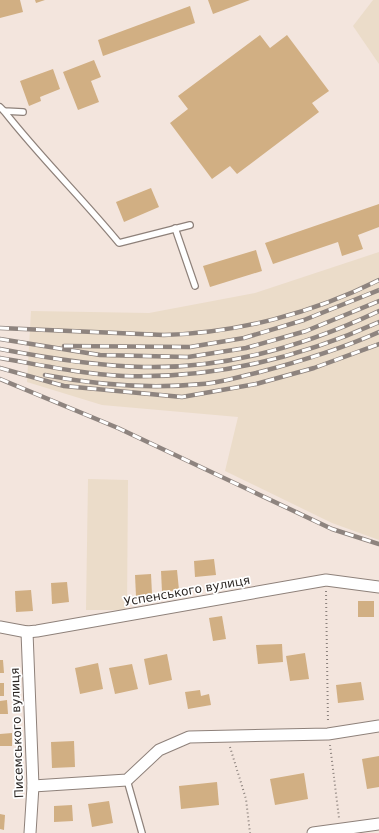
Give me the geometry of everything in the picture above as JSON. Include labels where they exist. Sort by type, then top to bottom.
[{"type":"street","name":"Успенського вулиця","points":[[0,627],[27,632],[326,580],[379,587]]},
{"type":"street","name":"Писемського вулиця","points":[[27,632],[34,786],[30,833]]},
{"type":"street","points":[[34,786],[127,780],[159,750],[189,737],[328,734],[379,726]]},
{"type":"street","points":[[313,833],[341,831],[379,824]]},
{"type":"lane","points":[[2,109],[23,112]]},
{"type":"lane","points":[[2,109],[119,243],[190,225]]},
{"type":"lane","points":[[176,228],[195,286]]},
{"type":"lane","points":[[127,780],[142,833]]},
{"type":"path","points":[[326,580],[328,734],[341,831]]},
{"type":"path","points":[[227,736],[246,799],[250,833]]},
{"type":"shaded area","points":[[373,0],[379,0],[379,64],[353,26]]},
{"type":"shaded area","points":[[379,252],[379,540],[332,523],[225,471],[238,417],[102,405],[27,382],[31,311],[149,313],[255,293]]},
{"type":"shaded area","points":[[88,479],[128,480],[127,610],[86,610]]},
{"type":"building","points":[[0,0],[20,0],[23,12],[0,18]]},
{"type":"building","points":[[35,0],[45,0],[36,3]]},
{"type":"building","points":[[208,0],[250,0],[213,14]]},
{"type":"building","points":[[190,6],[195,23],[103,56],[98,40]]},
{"type":"building","points":[[260,35],[270,48],[287,35],[329,91],[312,103],[319,112],[237,174],[230,166],[212,179],[170,123],[188,109],[178,96]]},
{"type":"building","points":[[94,60],[101,77],[91,81],[99,102],[78,110],[63,72]]},
{"type":"building","points":[[53,69],[60,89],[40,97],[41,101],[29,106],[20,81]]},
{"type":"building","points":[[151,188],[159,207],[124,222],[116,202]]},
{"type":"building","points":[[379,204],[379,227],[358,235],[363,249],[342,256],[338,242],[273,264],[265,243]]},
{"type":"building","points":[[256,250],[262,271],[210,287],[203,266]]},
{"type":"building","points":[[214,559],[216,575],[195,577],[194,561]]},
{"type":"building","points":[[177,570],[179,590],[162,592],[161,571]]},
{"type":"building","points":[[151,574],[152,594],[136,596],[135,575]]},
{"type":"building","points":[[67,582],[69,602],[52,604],[51,583]]},
{"type":"building","points":[[31,590],[33,611],[16,612],[15,591]]},
{"type":"building","points":[[358,601],[374,601],[374,617],[358,617]]},
{"type":"building","points":[[222,616],[226,639],[213,641],[209,618]]},
{"type":"building","points":[[282,644],[283,662],[258,664],[256,645]]},
{"type":"building","points":[[305,653],[309,679],[290,681],[286,656]]},
{"type":"building","points":[[167,654],[172,680],[149,685],[144,659]]},
{"type":"building","points":[[0,660],[3,660],[4,673],[0,673]]},
{"type":"building","points":[[98,663],[103,689],[80,694],[75,668]]},
{"type":"building","points":[[132,664],[138,689],[115,694],[109,668]]},
{"type":"building","points":[[361,682],[364,700],[338,703],[336,685]]},
{"type":"building","points":[[0,683],[4,683],[4,696],[0,696]]},
{"type":"building","points":[[200,690],[201,696],[209,694],[211,705],[188,709],[185,692]]},
{"type":"building","points":[[7,700],[8,714],[0,714],[0,701]]},
{"type":"building","points":[[12,733],[12,746],[0,746],[0,734]]},
{"type":"building","points":[[74,741],[75,767],[52,768],[51,742]]},
{"type":"building","points":[[379,756],[379,787],[367,789],[362,759]]},
{"type":"building","points":[[304,773],[308,799],[275,805],[270,779]]},
{"type":"building","points":[[217,782],[219,805],[181,809],[179,786]]},
{"type":"building","points":[[109,801],[113,823],[92,827],[88,804]]},
{"type":"building","points":[[72,805],[73,821],[54,822],[54,806]]},
{"type":"building","points":[[0,814],[5,815],[4,830],[0,829]]},
{"type":"railway","points":[[0,328],[164,335],[220,330],[274,319],[301,311],[354,292],[379,280]]},
{"type":"railway","points":[[64,346],[190,347],[244,338],[304,320],[379,290]]},
{"type":"railway","points":[[0,339],[100,355],[188,357],[246,348],[306,331],[379,301]]},
{"type":"railway","points":[[0,349],[108,365],[174,367],[205,364],[235,359],[294,344],[352,323],[379,311]]},
{"type":"railway","points":[[0,358],[62,369],[108,375],[156,376],[189,374],[222,370],[286,356],[349,335],[379,322]]},
{"type":"railway","points":[[45,375],[104,384],[143,386],[209,383],[256,373],[303,360],[334,350],[379,332]]},
{"type":"railway","points":[[0,368],[64,386],[182,397],[256,384],[314,368],[379,344]]},
{"type":"railway","points":[[0,379],[118,428],[332,529],[379,544]]}]
